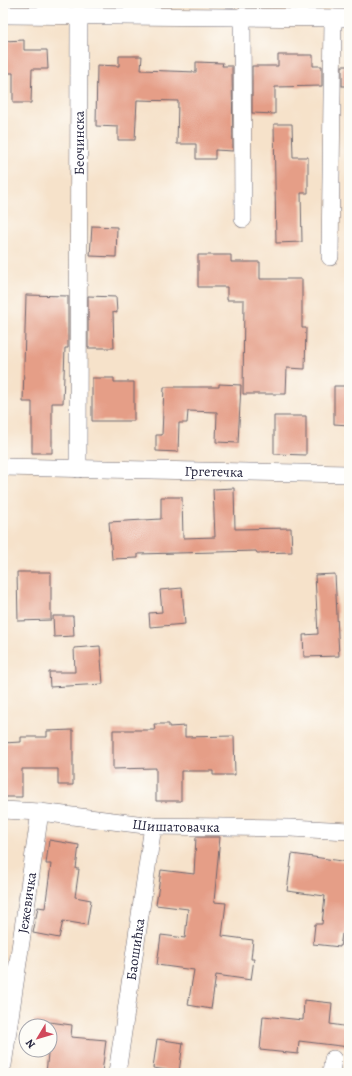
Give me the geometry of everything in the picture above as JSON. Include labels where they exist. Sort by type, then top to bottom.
[{"type":"street","points":[[3,15],[80,14],[341,18],[330,257]]},
{"type":"street","name":"Беочинска","points":[[78,469],[80,14]]},
{"type":"street","points":[[242,16],[243,219]]},
{"type":"street","name":"Гргетечка","points":[[3,467],[349,474]]},
{"type":"street","name":"Шишатовачка","points":[[3,810],[40,812],[153,826],[290,828],[349,831]]},
{"type":"street","name":"Јежевичка","points":[[3,1065],[40,812]]},
{"type":"street","name":"Баошићка","points":[[117,1073],[153,826]]},
{"type":"building","points":[[24,40],[24,50],[47,50],[48,69],[32,69],[31,103],[13,103],[13,73],[5,73],[4,41]]},
{"type":"building","points":[[278,55],[313,55],[313,66],[322,66],[322,86],[275,87],[275,114],[252,113],[252,66],[278,66]]},
{"type":"building","points":[[119,56],[142,56],[141,70],[196,72],[196,62],[223,63],[222,66],[232,66],[233,151],[215,150],[215,159],[196,159],[196,144],[177,144],[178,101],[137,100],[135,140],[118,140],[118,127],[96,126],[97,65],[119,66]]},
{"type":"building","points":[[342,66],[349,66],[349,86],[342,86]]},
{"type":"building","points":[[274,124],[292,124],[293,157],[308,157],[308,193],[301,193],[302,242],[276,243]]},
{"type":"building","points":[[92,226],[117,227],[116,257],[90,256]]},
{"type":"building","points":[[198,255],[231,255],[231,262],[260,262],[260,279],[302,279],[302,328],[306,328],[305,369],[287,368],[286,394],[243,394],[244,300],[227,300],[227,287],[198,287]]},
{"type":"building","points":[[26,295],[68,296],[68,348],[65,348],[63,403],[52,403],[52,453],[32,453],[32,402],[23,402]]},
{"type":"building","points":[[88,296],[116,297],[117,313],[113,312],[114,348],[88,348]]},
{"type":"building","points":[[92,378],[114,378],[114,382],[134,382],[134,421],[92,421]]},
{"type":"building","points":[[219,384],[241,385],[238,443],[216,442],[217,412],[188,411],[187,423],[179,423],[178,452],[156,451],[156,435],[162,435],[164,387],[219,387]]},
{"type":"building","points":[[334,386],[349,386],[349,425],[334,424]]},
{"type":"building","points":[[274,416],[306,416],[306,455],[274,454]]},
{"type":"building","points":[[234,488],[235,529],[291,528],[292,552],[257,553],[256,551],[138,554],[138,558],[112,559],[109,522],[161,519],[161,497],[182,497],[183,538],[215,537],[213,489]]},
{"type":"building","points":[[17,572],[51,572],[51,620],[18,621]]},
{"type":"building","points":[[335,574],[339,656],[304,657],[303,635],[318,634],[315,575]]},
{"type":"building","points":[[182,588],[185,624],[150,627],[149,613],[162,612],[160,590]]},
{"type":"building","points":[[53,616],[73,616],[74,636],[54,637]]},
{"type":"building","points":[[100,646],[103,684],[50,687],[49,672],[75,672],[74,648]]},
{"type":"building","points":[[154,724],[169,724],[169,727],[185,726],[185,737],[234,736],[235,775],[213,775],[213,771],[181,771],[181,801],[156,801],[156,768],[113,769],[113,730],[155,730]]},
{"type":"building","points":[[73,730],[73,785],[58,785],[58,769],[22,769],[22,797],[4,797],[3,743],[21,742],[21,737],[47,737],[47,731]]},
{"type":"building","points":[[196,837],[220,837],[214,902],[226,903],[222,936],[253,940],[251,959],[254,959],[251,980],[216,975],[211,1009],[188,1005],[194,970],[157,965],[161,935],[185,938],[188,909],[156,905],[161,870],[194,874]]},
{"type":"building","points":[[49,840],[79,845],[76,869],[79,869],[75,897],[91,900],[87,925],[63,921],[59,938],[33,933],[38,907],[45,908],[51,864],[46,864]]},
{"type":"building","points":[[292,854],[349,862],[349,906],[346,935],[342,934],[340,947],[313,944],[315,924],[322,924],[325,896],[287,891]]},
{"type":"building","points":[[304,1000],[332,1003],[330,1024],[349,1027],[349,1047],[299,1041],[298,1054],[260,1050],[263,1016],[303,1020]]},
{"type":"building","points":[[58,1023],[72,1025],[71,1037],[106,1040],[102,1073],[46,1073],[48,1058],[58,1058]]},
{"type":"building","points":[[157,1039],[183,1043],[179,1072],[153,1068]]}]
